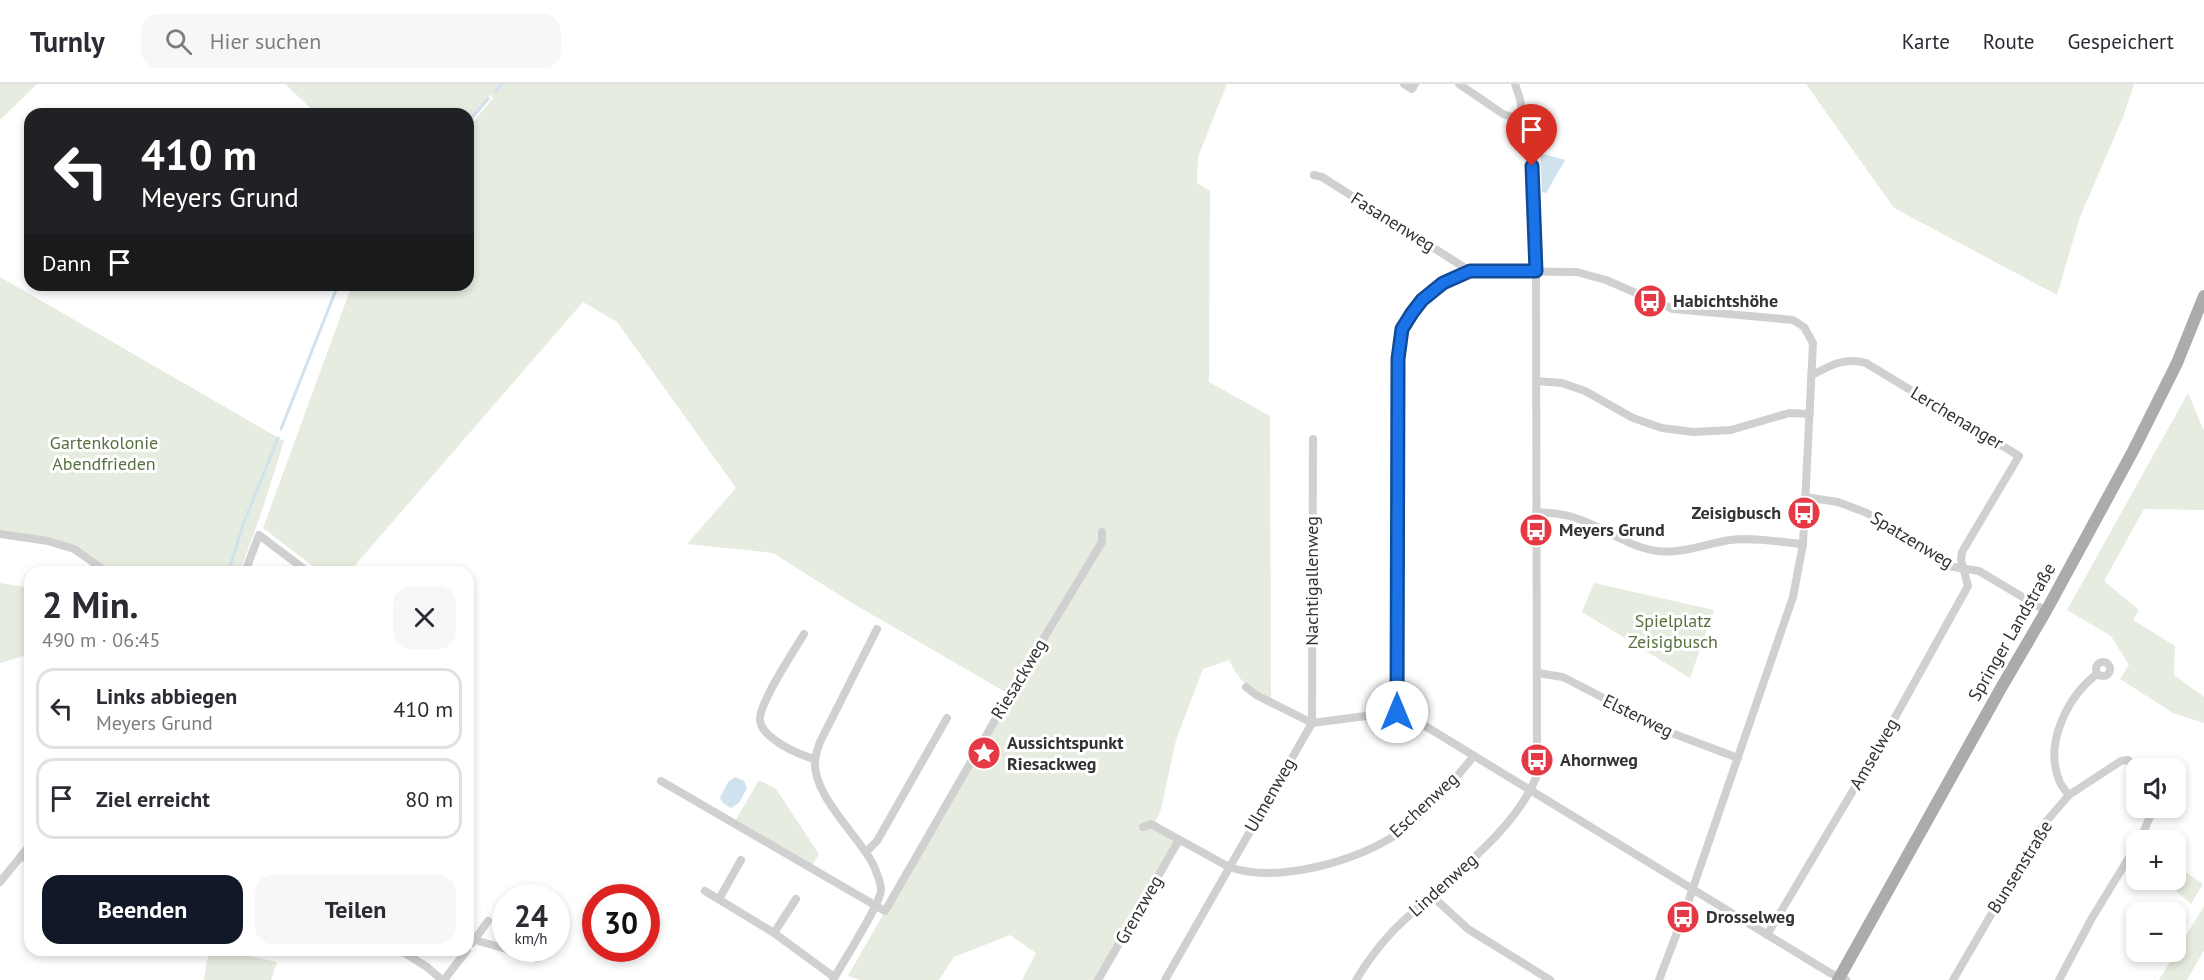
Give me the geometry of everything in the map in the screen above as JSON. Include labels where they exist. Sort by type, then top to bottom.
[{"type":"main road","name":"Springer Landstraße","points":[[1842,979],[2133,451],[2177,363],[2204,296]]},
{"type":"street","points":[[1404,84],[1412,89],[1415,84]]},
{"type":"street","points":[[1459,84],[1503,114],[1525,121]]},
{"type":"street","points":[[1515,84],[1521,99],[1532,166],[1536,271],[1538,673],[1537,775],[1531,790]]},
{"type":"street","name":"Fasanenweg","points":[[1314,175],[1322,177],[1470,271]]},
{"type":"street","points":[[1397,712],[1398,359],[1402,329],[1422,300],[1443,283],[1470,271],[1577,272],[1606,280],[1672,309],[1793,320],[1804,327],[1813,343],[1812,375],[1803,544],[1793,597],[1683,917],[1659,980]]},
{"type":"street","name":"Lerchenanger","points":[[1812,375],[1840,361],[1855,360],[1866,363],[2019,456],[1962,552],[1960,560],[1962,568]]},
{"type":"street","points":[[1536,381],[1562,383],[1585,391],[1633,418],[1662,428],[1693,432],[1731,430],[1789,413],[1810,414]]},
{"type":"street","name":"Nachtigallenweg","points":[[1312,723],[1313,439]]},
{"type":"street","name":"Spatzenweg","points":[[1805,497],[1838,502],[1867,513],[1948,566],[1979,571],[2046,611]]},
{"type":"street","points":[[1536,512],[1557,513],[1581,520],[1629,544],[1654,550],[1671,552],[1730,540],[1747,539],[1803,544]]},
{"type":"street","name":"Riesackweg","points":[[833,979],[875,907],[885,911],[893,898],[1010,694],[1102,542],[1102,532]]},
{"type":"street","points":[[0,534],[48,541],[74,549],[98,566]]},
{"type":"street","points":[[247,566],[260,535],[300,566]]},
{"type":"street","name":"Amselweg","points":[[1767,935],[1873,758],[1968,586],[1962,568]]},
{"type":"street","points":[[661,781],[875,907],[881,891],[878,874],[866,852],[830,804],[820,783],[815,759],[820,742],[877,629]]},
{"type":"street","points":[[804,634],[772,687],[760,713],[760,721],[764,730],[789,749],[815,759]]},
{"type":"street","name":"Elsterweg","points":[[1538,673],[1563,677],[1669,732],[1738,758]]},
{"type":"street","points":[[2069,795],[2059,782],[2054,763],[2055,741],[2061,720],[2083,685],[2097,674]]},
{"type":"street","points":[[1246,687],[1256,695],[1312,723],[1397,712],[1531,790],[1842,979]]},
{"type":"street","points":[[866,852],[877,841],[947,718]]},
{"type":"street","name":"Ulmenweg","points":[[1165,980],[1312,723]]},
{"type":"street","name":"Eschenweg","points":[[1229,867],[1242,871],[1265,873],[1296,870],[1329,863],[1374,846],[1402,831],[1447,788],[1474,756]]},
{"type":"street","name":"Bunsenstraße","points":[[1953,980],[2044,824],[2069,795],[2121,761],[2126,760]]},
{"type":"street","name":"Lindenweg","points":[[1356,980],[1393,930],[1480,852],[1509,820],[1531,790]]},
{"type":"street","points":[[1143,826],[1151,824],[1229,867]]},
{"type":"street","name":"Grenzweg","points":[[1098,980],[1179,840]]},
{"type":"street","points":[[0,882],[24,852]]},
{"type":"street","points":[[719,899],[741,860]]},
{"type":"street","points":[[2059,980],[2092,918],[2126,862]]},
{"type":"street","points":[[705,891],[774,933],[833,979]]},
{"type":"street","points":[[1431,895],[1468,929],[1550,980]]},
{"type":"street","points":[[774,933],[796,899]]},
{"type":"street","points":[[488,921],[475,940],[492,945]]},
{"type":"street","points":[[410,956],[443,980],[462,956]]},
{"type":"green space","points":[[0,84],[37,84],[0,120]]},
{"type":"green space","points":[[285,84],[1227,84],[1198,157],[1197,183],[1210,191],[1209,382],[1270,416],[1271,703],[1246,685],[1229,660],[1203,669],[1176,740],[1161,809],[1154,825],[1179,840],[1098,980],[1022,980],[1036,953],[1010,935],[954,957],[939,980],[860,980],[848,976],[1009,694],[852,603],[773,553],[687,544],[736,488],[617,322],[583,302],[354,566],[312,566],[263,528],[350,291],[474,291],[474,121],[493,98],[489,94],[490,99],[474,118],[474,108],[311,108]]},
{"type":"green space","points":[[1806,84],[2134,84],[2123,117],[2080,217],[2057,295],[1894,208]]},
{"type":"green space","name":"Gartenkolonie Abendfrieden","points":[[0,277],[284,441],[242,566],[99,566],[73,549],[0,534]]},
{"type":"green space","points":[[2188,393],[2204,431],[2204,510],[2144,509],[2104,581],[2139,610],[2133,620],[2175,646],[2174,675],[2204,697],[2204,723],[2173,713],[2120,679],[2129,665],[2111,636],[2067,610]]},
{"type":"green space","points":[[0,583],[24,587],[24,656],[0,663]]},
{"type":"green space","name":"Spielplatz Zeisigbusch","points":[[1594,583],[1714,610],[1690,678],[1582,612]]},
{"type":"green space","points":[[759,780],[776,789],[819,854],[810,869],[734,823]]},
{"type":"green space","points":[[2187,873],[2203,884],[2191,904],[2176,891],[2186,890]]},
{"type":"green space","points":[[2204,906],[2204,950],[2187,980],[2159,980],[2170,962],[2186,962],[2186,936]]},
{"type":"green space","points":[[209,956],[250,956],[277,962],[271,980],[204,980]]},
{"type":"water","points":[[1540,153],[1565,160],[1546,193],[1542,192]]},
{"type":"water","points":[[735,777],[744,781],[747,788],[739,803],[731,808],[720,798],[728,782]]},
{"type":"waterway","points":[[496,91],[502,84]]},
{"type":"waterway","points":[[474,115],[488,99]]},
{"type":"waterway","points":[[281,429],[336,291]]},
{"type":"waterway","points":[[230,566],[244,522],[278,438]]},
{"type":"place","name":"Habichtshöhe","points":[[1650,301]]},
{"type":"place","name":"Zeisigbusch","points":[[1804,513]]},
{"type":"place","name":"Meyers Grund","points":[[1536,530]]},
{"type":"place","name":"Aussichtspunkt Riesackweg","points":[[984,753]]},
{"type":"place","name":"Ahornweg","points":[[1537,760]]},
{"type":"place","name":"Drosselweg","points":[[1683,917]]},
{"type":"route","points":[[1397,712],[1398,359],[1402,329],[1422,300],[1455,276],[1470,271],[1536,271],[1532,166]]}]
